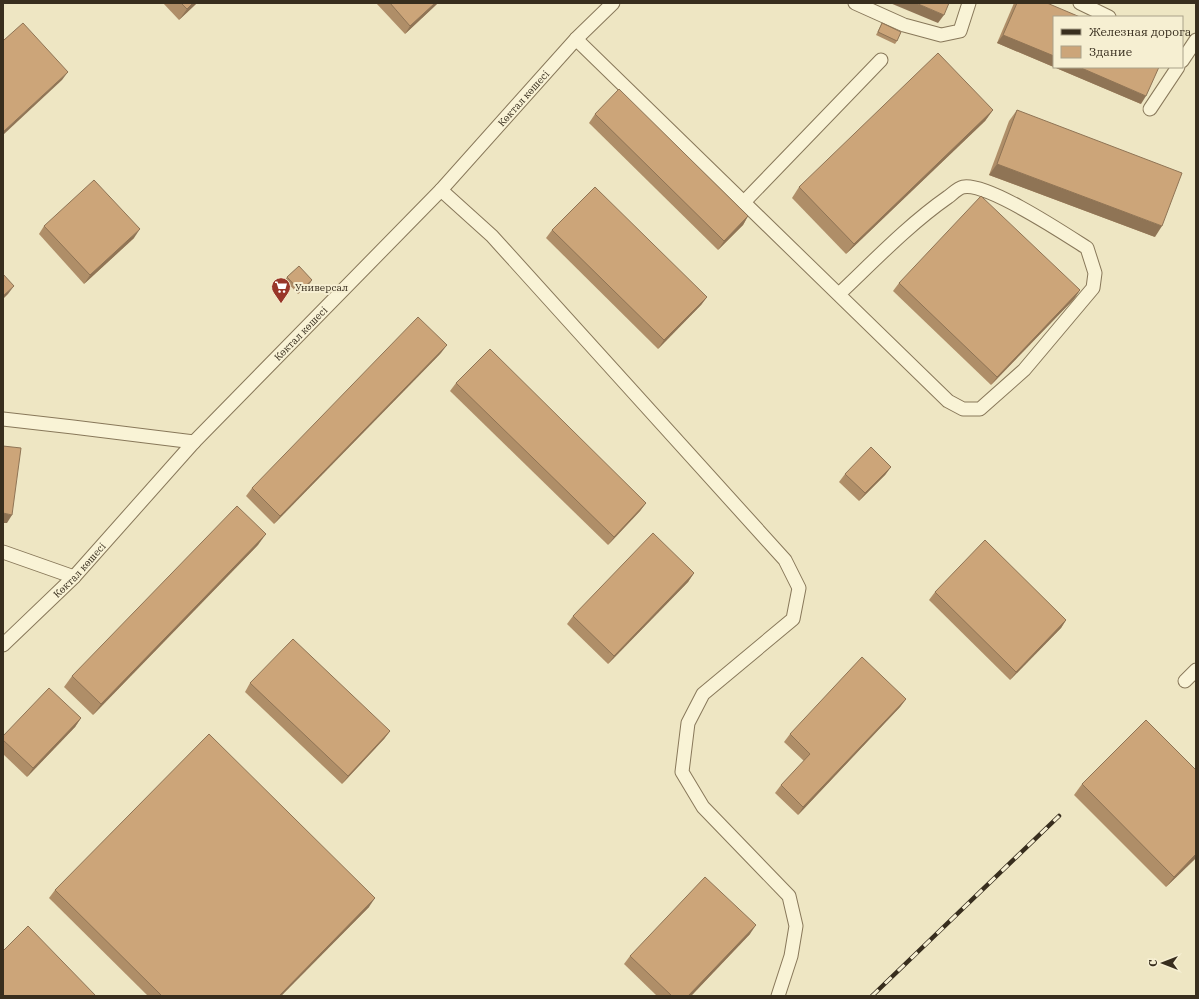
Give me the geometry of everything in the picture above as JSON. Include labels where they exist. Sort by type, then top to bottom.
[{"type":"lane","name":"Көктал көшесі","points":[[3,645],[74,577],[194,442],[442,190],[576,39],[613,3]]},
{"type":"lane","points":[[855,3],[904,25],[941,35],[960,31],[969,3]]},
{"type":"lane","points":[[1080,3],[1107,16]]},
{"type":"lane","points":[[576,39],[948,401],[963,409],[980,409],[1024,370],[1093,288],[1095,273],[1087,248],[1029,212],[980,188],[962,187],[897,238],[839,294]]},
{"type":"lane","points":[[1186,58],[1196,40]]},
{"type":"lane","points":[[744,202],[881,60]]},
{"type":"lane","points":[[1150,109],[1177,68]]},
{"type":"lane","points":[[442,190],[492,236],[785,560],[799,588],[793,619],[703,694],[688,723],[682,772],[703,807],[789,896],[796,926],[792,956],[778,996]]},
{"type":"lane","points":[[3,419],[194,442]]},
{"type":"lane","points":[[3,552],[74,577]]},
{"type":"lane","points":[[1185,681],[1196,670]]},
{"type":"building","points":[[181,3],[193,3],[187,9]]},
{"type":"building","points":[[390,3],[435,3],[410,26]]},
{"type":"building","points":[[916,3],[949,3],[944,15]]},
{"type":"building","points":[[1017,3],[1047,3],[1078,16],[1053,16],[1053,56],[1003,35]]},
{"type":"building","points":[[23,23],[68,72],[3,132],[3,39],[4,40]]},
{"type":"building","points":[[882,23],[901,32],[897,41],[878,32]]},
{"type":"building","points":[[938,53],[993,110],[854,244],[799,187]]},
{"type":"building","points":[[1081,68],[1159,68],[1146,96]]},
{"type":"building","points":[[619,89],[748,216],[724,241],[595,114]]},
{"type":"building","points":[[1017,110],[1182,173],[1162,226],[997,164]]},
{"type":"building","points":[[94,180],[140,229],[90,275],[44,226]]},
{"type":"building","points":[[595,187],[707,297],[664,340],[552,230]]},
{"type":"building","points":[[981,196],[1080,290],[997,377],[899,283]]},
{"type":"building","points":[[299,266],[312,280],[300,291],[287,277]]},
{"type":"building","points":[[3,274],[14,286],[3,296]]},
{"type":"building","points":[[418,317],[447,345],[280,516],[252,488]]},
{"type":"building","points":[[490,349],[646,503],[614,537],[456,383]]},
{"type":"building","points":[[3,446],[21,448],[12,515],[3,513]]},
{"type":"building","points":[[871,447],[891,467],[865,493],[845,474]]},
{"type":"building","points":[[237,506],[266,534],[101,704],[72,676]]},
{"type":"building","points":[[653,533],[694,573],[614,656],[573,616]]},
{"type":"building","points":[[985,540],[1066,620],[1016,672],[935,592]]},
{"type":"building","points":[[293,639],[390,731],[348,776],[250,683]]},
{"type":"building","points":[[862,657],[906,699],[803,807],[781,785],[810,754],[790,734]]},
{"type":"building","points":[[49,688],[81,718],[33,768],[3,740],[3,736]]},
{"type":"building","points":[[1146,720],[1196,770],[1196,854],[1174,877],[1082,784]]},
{"type":"building","points":[[209,734],[375,898],[279,996],[162,996],[55,890]]},
{"type":"building","points":[[705,877],[756,925],[688,996],[672,996],[630,956]]},
{"type":"building","points":[[28,926],[96,996],[3,996],[3,951]]},
{"type":"railway","points":[[872,996],[1059,816]]},
{"type":"place","name":"Универсал","points":[[281,304]]}]
